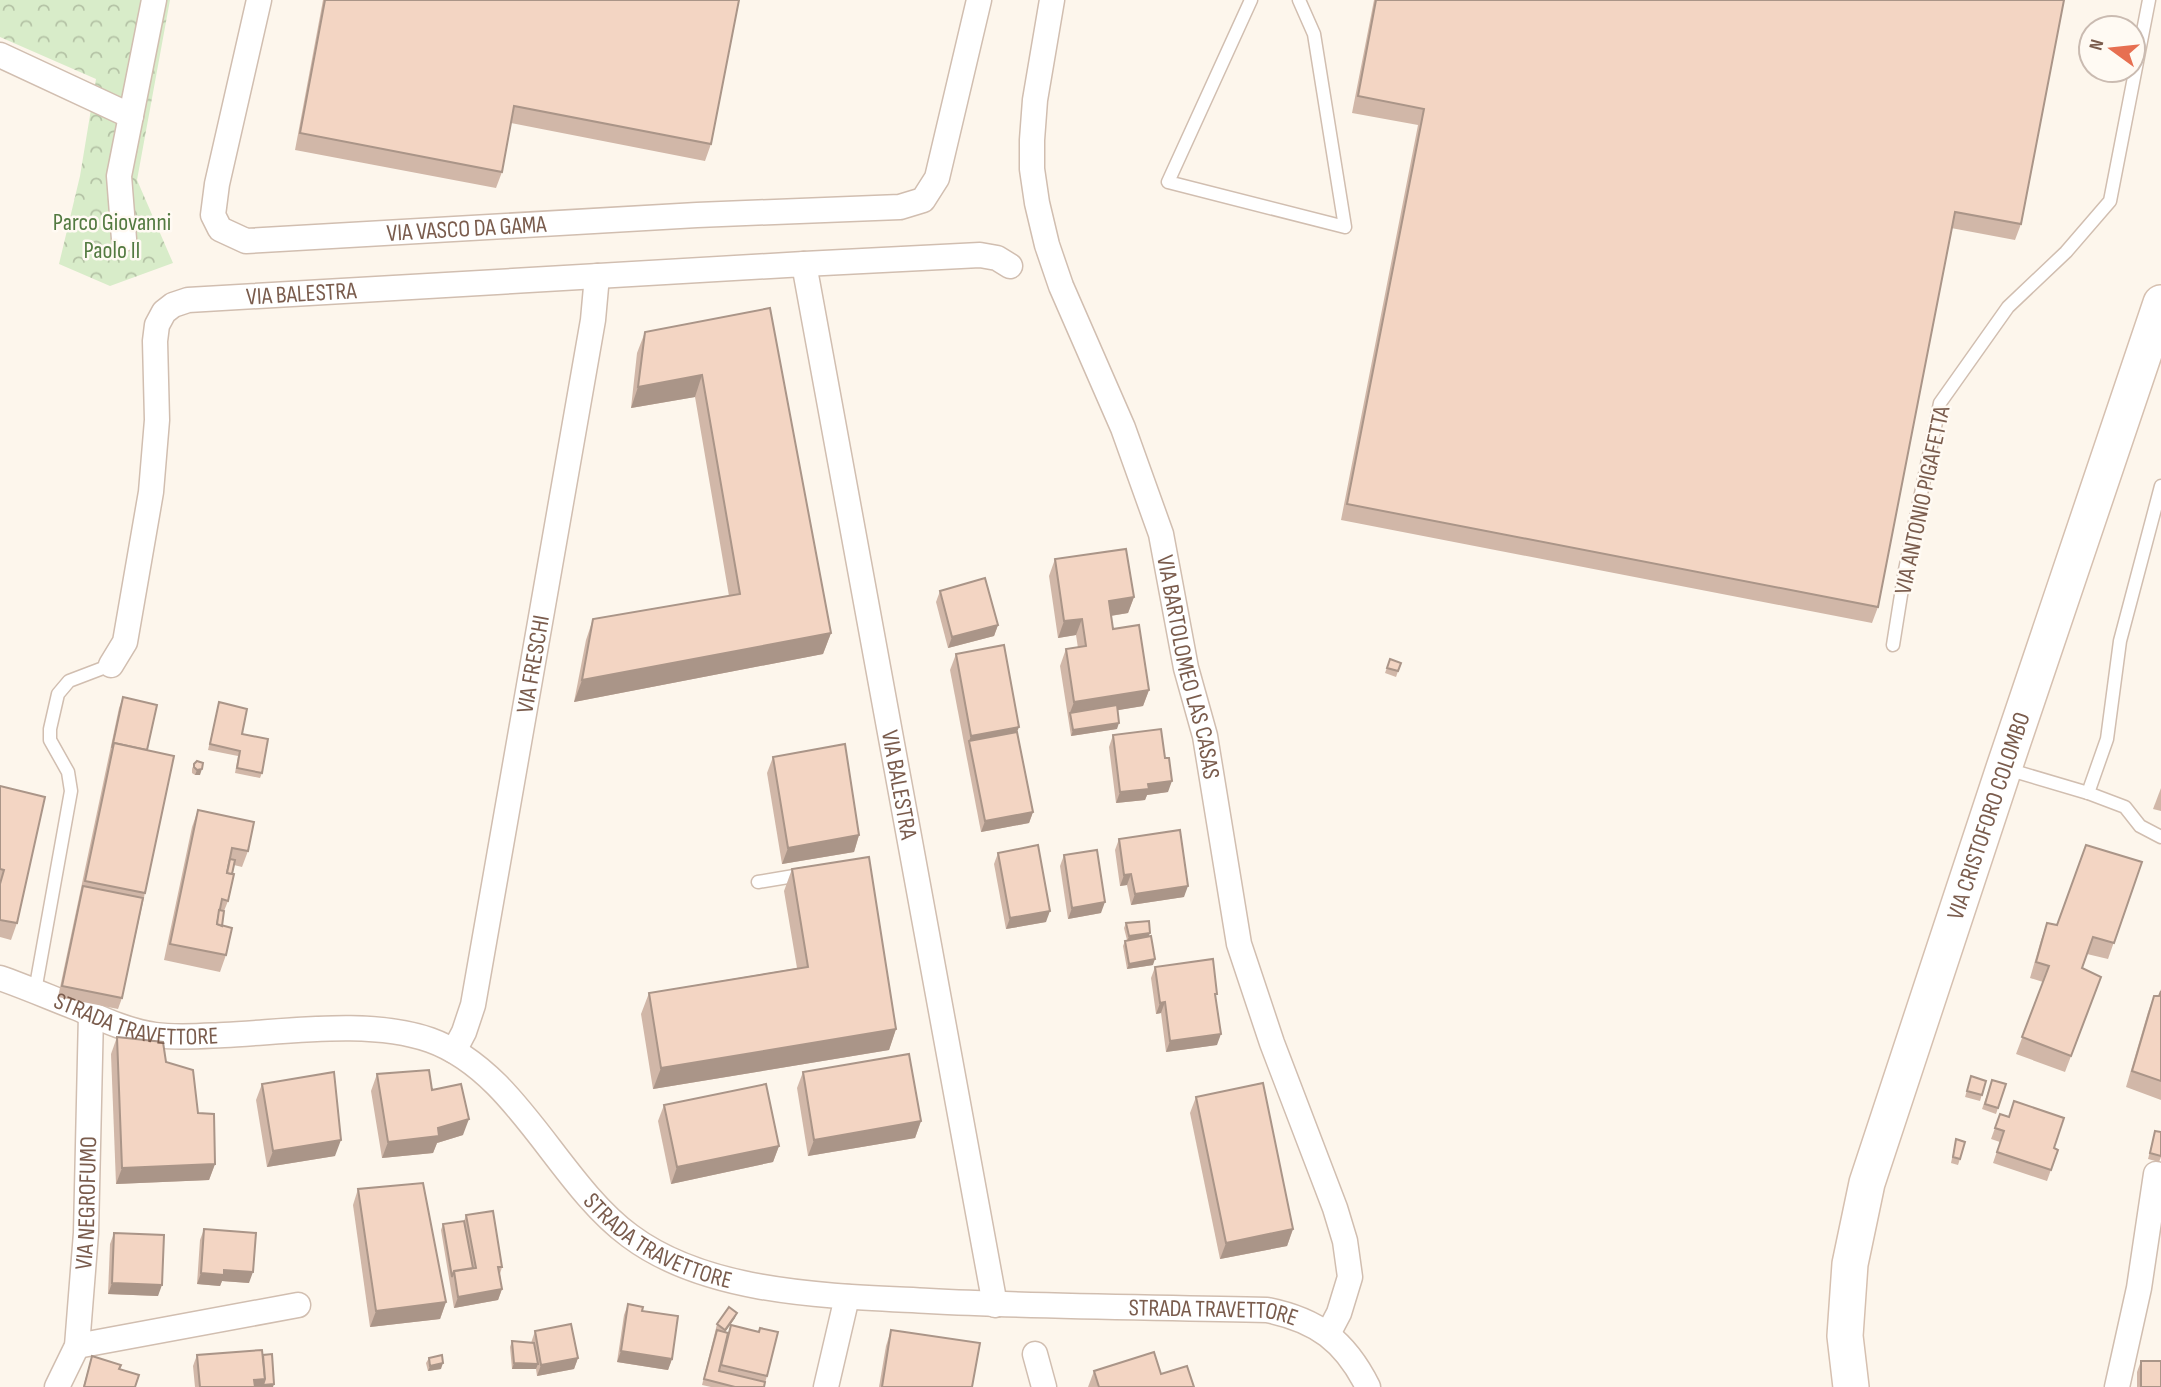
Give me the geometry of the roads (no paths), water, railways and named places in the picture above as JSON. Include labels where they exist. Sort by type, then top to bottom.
[{"type":"main road","name":"VIA CRISTOFORO COLOMBO","points":[[1851,1387],[1845,1336],[1850,1264],[1867,1183],[2161,303]]},
{"type":"main road","name":"VIA CRISTOFORO COLOMBO","points":[[1824,1387],[1845,1336]]},
{"type":"street","points":[[124,239],[119,176],[154,0]]},
{"type":"street","name":"VIA VASCO DA GAMA","points":[[259,0],[217,184],[213,215],[220,229],[246,241],[697,215],[900,207],[923,200],[937,178],[979,0]]},
{"type":"street","name":"VIA BARTOLOMEO LAS CASAS","points":[[1052,0],[1035,100],[1032,169],[1037,203],[1061,286],[1123,428],[1161,534],[1186,668],[1205,736],[1239,944],[1272,1044],[1345,1241],[1350,1277],[1339,1313],[1328,1334]]},
{"type":"street","points":[[0,55],[131,116]]},
{"type":"street","name":"VIA BALESTRA","points":[[111,665],[125,642],[151,492],[158,420],[155,341],[157,325],[163,313],[173,305],[188,300],[980,255],[997,258],[1010,266]]},
{"type":"street","name":"VIA BALESTRA","points":[[804,264],[995,1305]]},
{"type":"street","name":"VIA FRESCHI","points":[[454,1051],[473,1005],[590,334],[597,276]]},
{"type":"street","name":"STRADA TRAVETTORE","points":[[0,978],[123,1028],[156,1035],[193,1037],[335,1029],[379,1030],[431,1040],[454,1051],[481,1071],[507,1096],[597,1206],[629,1235],[653,1251],[689,1268],[729,1280],[847,1297],[995,1305],[1266,1310],[1289,1314],[1328,1334],[1355,1363],[1368,1387]]},
{"type":"street","name":"VIA NEGROFUMO","points":[[57,1387],[77,1346],[86,1233],[91,1014]]},
{"type":"street","points":[[2117,1387],[2138,1288],[2156,1174]]},
{"type":"street","points":[[827,1387],[847,1297]]},
{"type":"street","points":[[77,1346],[298,1305]]},
{"type":"street","points":[[1035,1354],[1044,1387]]},
{"type":"lane","points":[[1251,0],[1168,182],[1345,227],[1314,34],[1299,0]]},
{"type":"lane","name":"VIA ANTONIO PIGAFETTA","points":[[1893,645],[1905,570],[1940,403],[2008,307],[2066,252],[2110,201],[2150,0]]},
{"type":"lane","points":[[2088,793],[2107,739],[2120,641],[2161,486]]},
{"type":"lane","points":[[35,991],[71,791],[68,772],[50,740],[52,718],[58,694],[69,681],[111,665]]},
{"type":"lane","points":[[2004,768],[2125,807],[2140,826],[2161,837]]},
{"type":"lane","points":[[758,882],[822,871]]},
{"type":"park label","name":"Parco Giovanni Paolo II","points":[[112,236]]}]
